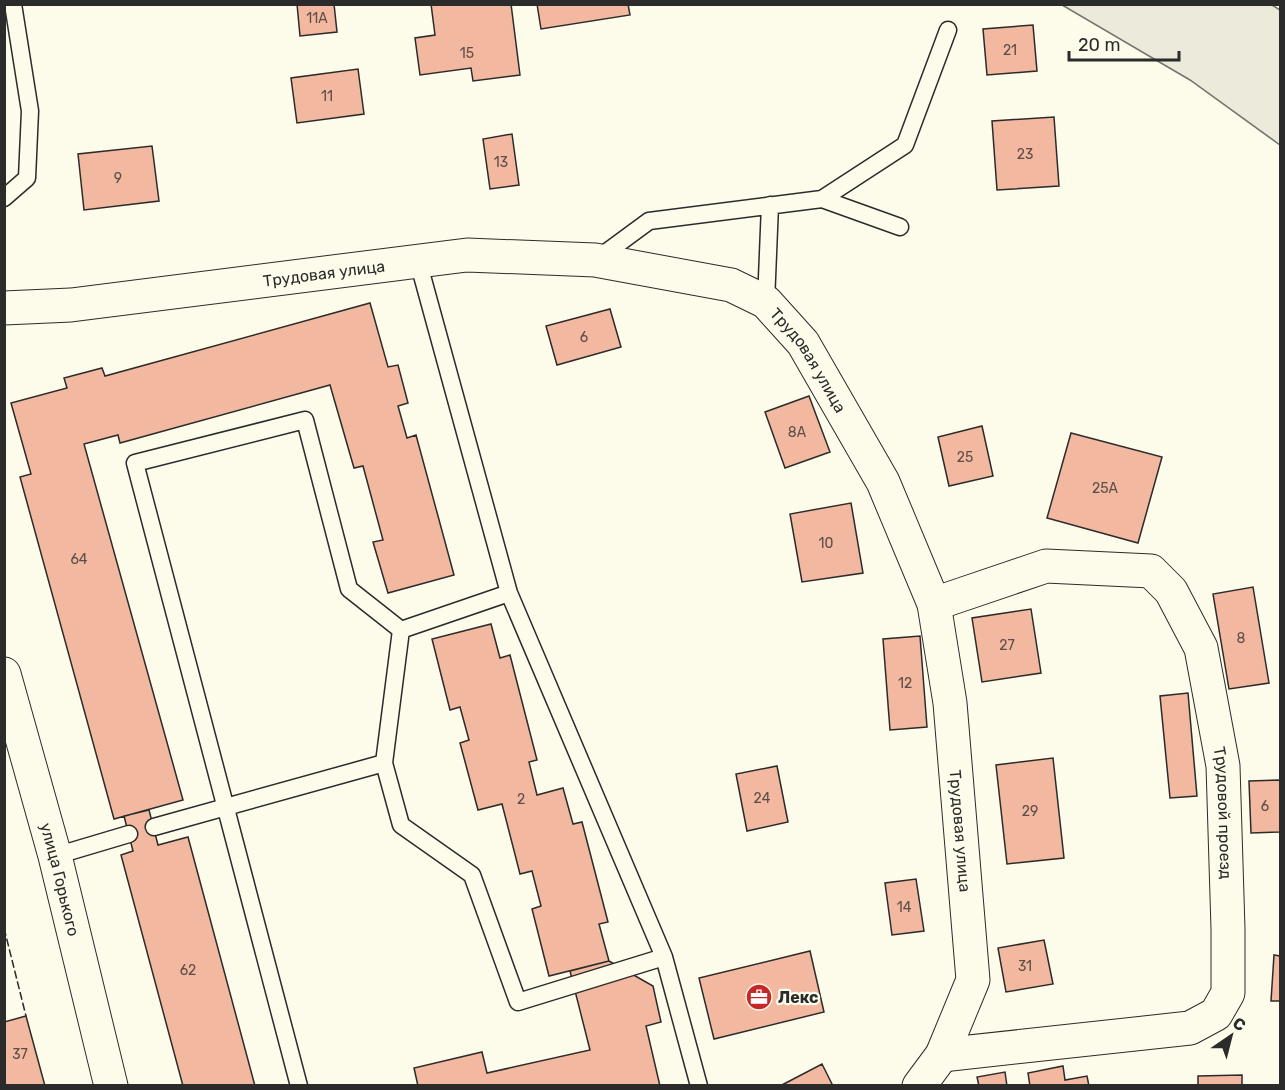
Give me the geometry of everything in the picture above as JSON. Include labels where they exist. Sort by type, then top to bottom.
[{"type":"street","name":"Трудовая улица","points":[[4,308],[71,305],[467,255],[595,261],[731,285],[766,302],[803,343],[883,482],[934,604],[950,703],[973,980],[942,1055],[919,1086]]},
{"type":"street","name":"Трудовой проезд","points":[[934,604],[1046,566],[1151,571],[1171,591],[1201,648],[1223,766],[1228,929],[1228,993],[1216,1014],[1190,1028],[942,1055]]},
{"type":"street","name":"улица Горького","points":[[4,674],[55,856],[111,1086]]},
{"type":"lane","points":[[4,198],[27,178],[30,111],[13,4]]},
{"type":"lane","points":[[595,261],[649,220],[822,199],[905,145],[948,30]]},
{"type":"lane","points":[[822,199],[900,227]]},
{"type":"lane","points":[[766,302],[770,206]]},
{"type":"lane","points":[[418,261],[509,593],[664,957],[699,1086]]},
{"type":"lane","points":[[299,1086],[135,463],[304,420],[349,589],[401,630]]},
{"type":"lane","points":[[401,630],[509,593]]},
{"type":"lane","points":[[401,630],[384,763],[401,825],[472,875],[518,1002],[664,957]]},
{"type":"lane","points":[[154,827],[384,763]]},
{"type":"lane","points":[[55,856],[129,834]]},
{"type":"shaded area","points":[[1062,5],[1272,5],[1280,10],[1280,145],[1190,80]]},
{"type":"building","points":[[297,4],[334,4],[337,32],[300,36]]},
{"type":"building","points":[[431,4],[511,4],[520,75],[473,81],[471,68],[420,75],[415,38],[435,35]]},
{"type":"building","points":[[537,4],[628,4],[630,15],[541,29]]},
{"type":"building","points":[[1033,25],[1037,71],[987,75],[983,29]]},
{"type":"building","points":[[358,69],[364,114],[297,123],[291,78]]},
{"type":"building","points":[[1054,117],[1059,186],[997,190],[992,121]]},
{"type":"building","points":[[512,134],[519,185],[490,189],[483,139]]},
{"type":"building","points":[[152,146],[159,201],[84,210],[78,154]]},
{"type":"building","points":[[370,303],[388,367],[398,365],[408,403],[398,406],[407,438],[416,435],[454,575],[388,593],[373,542],[383,540],[363,466],[354,468],[330,385],[120,443],[118,435],[84,444],[183,800],[114,819],[20,477],[31,474],[11,403],[67,388],[64,378],[102,368],[105,376]]},
{"type":"building","points":[[610,309],[621,347],[557,365],[546,326]]},
{"type":"building","points":[[809,396],[830,452],[785,468],[765,412]]},
{"type":"building","points":[[982,426],[993,476],[949,486],[938,437]]},
{"type":"building","points":[[1071,433],[1162,457],[1138,543],[1047,518]]},
{"type":"building","points":[[851,503],[863,573],[802,582],[790,514]]},
{"type":"building","points":[[1253,587],[1269,683],[1229,689],[1213,594]]},
{"type":"building","points":[[1031,609],[1041,673],[982,682],[972,618]]},
{"type":"building","points":[[491,624],[500,658],[510,655],[537,760],[529,762],[537,795],[563,788],[573,824],[582,822],[608,922],[599,924],[609,961],[549,976],[532,909],[541,906],[532,871],[520,874],[502,804],[478,810],[460,743],[469,740],[460,707],[450,710],[432,639]]},
{"type":"building","points":[[920,636],[927,727],[890,730],[883,639]]},
{"type":"building","points":[[1188,693],[1197,796],[1170,798],[1160,696]]},
{"type":"building","points":[[1053,758],[1064,858],[1007,864],[996,765]]},
{"type":"building","points":[[777,766],[788,822],[747,831],[736,774]]},
{"type":"building","points":[[1280,780],[1280,832],[1251,833],[1249,781]]},
{"type":"building","points":[[149,810],[158,845],[188,837],[255,1086],[183,1086],[121,855],[133,851],[124,816]]},
{"type":"building","points":[[916,879],[924,931],[892,935],[885,883]]},
{"type":"building","points":[[1044,940],[1053,984],[1006,992],[998,948]]},
{"type":"building","points":[[810,951],[824,1012],[714,1039],[699,978]]},
{"type":"building","points":[[1274,955],[1280,956],[1280,1001],[1271,1001]]},
{"type":"building","points":[[609,961],[653,986],[661,1022],[646,1026],[660,1086],[418,1086],[414,1068],[482,1052],[487,1073],[590,1050],[570,971]]},
{"type":"building","points":[[26,1016],[45,1086],[4,1086],[4,1022]]},
{"type":"building","points":[[822,1064],[833,1086],[780,1086]]},
{"type":"building","points":[[1063,1066],[1065,1080],[1087,1076],[1089,1086],[1030,1086],[1028,1073]]},
{"type":"building","points":[[1005,1072],[1007,1086],[979,1086],[977,1077]]},
{"type":"building","points":[[1242,1075],[1242,1086],[1198,1086],[1198,1076]]},
{"type":"fence","points":[[4,928],[26,1016]]},
{"type":"place","name":"Лекс","points":[[759,997]]}]
